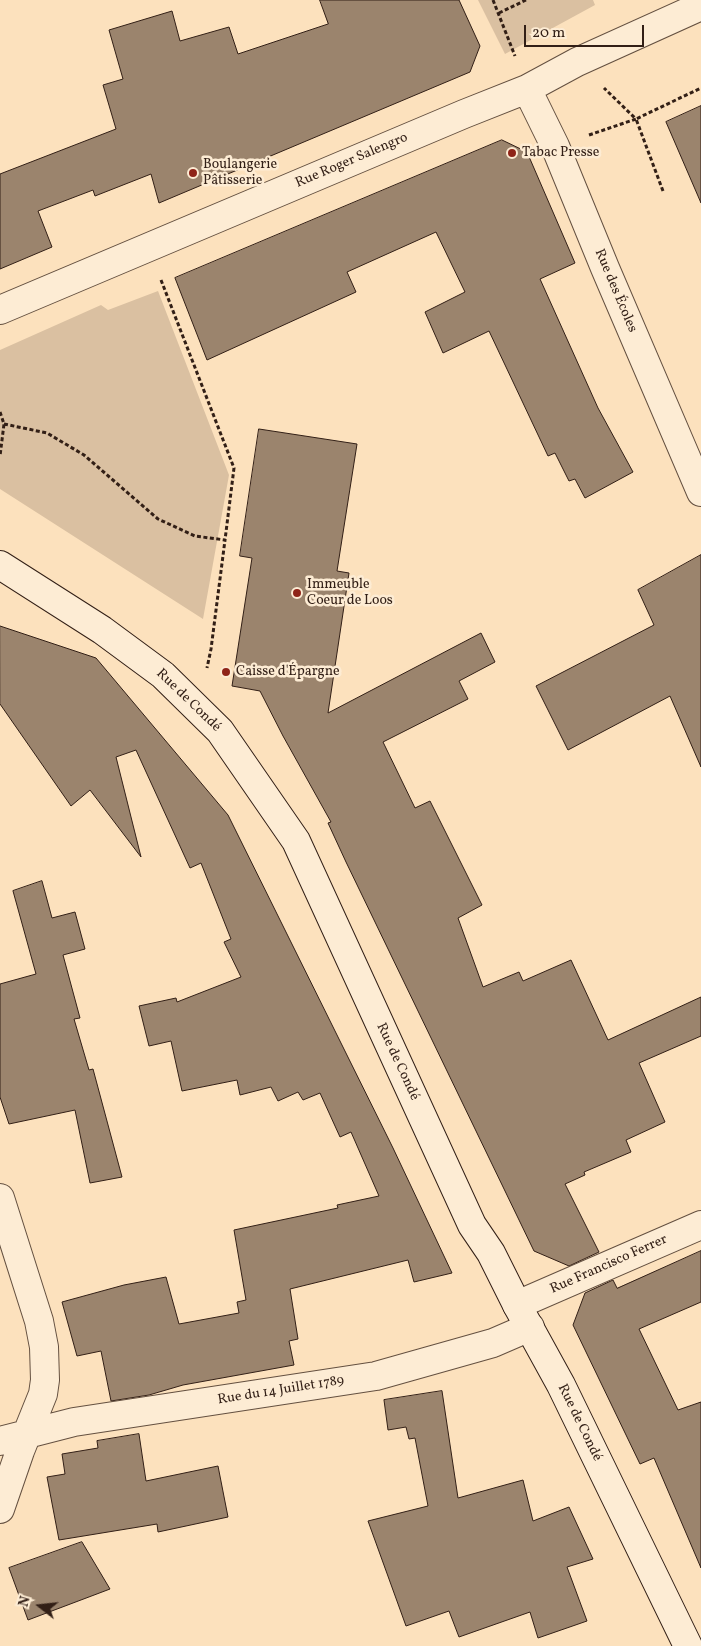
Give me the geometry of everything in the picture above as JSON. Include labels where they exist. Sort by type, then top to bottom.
[{"type":"street","name":"Rue Roger Salengro","points":[[0,310],[527,89],[577,62],[701,6]]},
{"type":"street","name":"Rue des Écoles","points":[[527,89],[555,146],[701,492]]},
{"type":"street","name":"Rue de Condé","points":[[0,565],[102,630],[163,675],[220,731],[296,841],[472,1225],[491,1254],[561,1386],[688,1646]]},
{"type":"street","points":[[0,1198],[39,1321],[44,1347],[45,1380],[43,1394],[0,1509]]},
{"type":"street","name":"Rue Francisco Ferrer","points":[[523,1316],[701,1225]]},
{"type":"street","name":"Rue du 14 Juillet 1789","points":[[0,1441],[74,1422],[376,1376],[493,1343],[523,1316]]},
{"type":"path","points":[[493,0],[527,89]]},
{"type":"path","points":[[499,13],[526,0]]},
{"type":"path","points":[[577,62],[636,119],[663,191]]},
{"type":"path","points":[[555,146],[636,119],[701,88]]},
{"type":"path","points":[[148,247],[234,468],[211,650],[197,707]]},
{"type":"path","points":[[0,412],[4,424],[0,456]]},
{"type":"path","points":[[4,424],[47,432],[84,455],[158,519],[195,536],[224,540]]},
{"type":"shaded area","points":[[478,0],[593,0],[595,5],[505,54]]},
{"type":"shaded area","points":[[158,291],[229,475],[203,619],[0,489],[0,350],[101,305],[108,310]]},
{"type":"building","points":[[320,0],[459,0],[480,46],[470,72],[159,203],[151,174],[95,196],[93,190],[38,211],[52,247],[0,269],[0,174],[116,129],[103,85],[123,79],[109,30],[172,11],[180,41],[229,27],[238,54],[328,24]]},
{"type":"building","points":[[701,106],[701,203],[666,122]]},
{"type":"building","points":[[502,140],[527,152],[575,263],[540,279],[598,408],[633,472],[585,498],[575,479],[569,481],[555,453],[548,456],[489,331],[443,353],[425,312],[465,292],[436,232],[347,272],[356,292],[207,360],[175,278]]},
{"type":"building","points":[[259,429],[357,444],[337,571],[349,573],[328,713],[481,633],[495,662],[459,681],[468,699],[383,742],[415,808],[430,801],[482,905],[458,918],[483,987],[519,972],[523,981],[571,960],[608,1040],[701,997],[701,1036],[639,1063],[665,1122],[626,1140],[631,1152],[584,1172],[585,1175],[565,1184],[599,1252],[569,1266],[534,1251],[346,862],[328,823],[331,822],[260,691],[232,686],[252,558],[240,556]]},
{"type":"building","points":[[701,555],[701,767],[670,696],[568,750],[536,686],[654,625],[638,590]]},
{"type":"building","points":[[0,626],[96,658],[228,815],[393,1148],[452,1273],[414,1282],[408,1260],[290,1289],[298,1339],[289,1341],[294,1365],[183,1385],[149,1395],[111,1401],[101,1351],[77,1356],[62,1302],[124,1285],[166,1277],[179,1324],[239,1313],[237,1302],[246,1300],[234,1230],[338,1208],[337,1205],[379,1196],[351,1132],[340,1137],[320,1093],[303,1100],[298,1092],[278,1101],[271,1087],[240,1095],[237,1080],[182,1091],[171,1041],[149,1046],[139,1006],[176,998],[177,1002],[241,977],[224,942],[231,939],[201,863],[190,868],[136,750],[116,757],[141,857],[90,790],[71,806],[0,704]]},
{"type":"building","points":[[42,881],[52,918],[75,912],[85,949],[63,955],[80,1018],[74,1019],[89,1070],[93,1069],[122,1177],[90,1183],[75,1110],[9,1124],[0,1097],[0,984],[36,974],[13,891]]},
{"type":"building","points":[[701,1251],[701,1302],[639,1329],[678,1410],[701,1402],[701,1568],[654,1458],[640,1464],[573,1325],[585,1293],[613,1280],[617,1288]]},
{"type":"building","points":[[442,1391],[458,1498],[523,1480],[533,1521],[569,1507],[593,1559],[567,1567],[587,1621],[538,1638],[530,1612],[459,1637],[449,1611],[406,1626],[368,1521],[428,1506],[415,1438],[409,1439],[406,1427],[388,1430],[384,1400]]},
{"type":"building","points":[[139,1434],[146,1481],[218,1466],[228,1517],[158,1532],[157,1524],[59,1540],[47,1477],[65,1474],[62,1454],[98,1448],[97,1441]]},
{"type":"building","points":[[82,1542],[110,1589],[28,1620],[9,1568]]},
{"type":"place","name":"Tabac Presse","points":[[512,153]]},
{"type":"place","name":"Boulangerie Pâtisserie","points":[[193,173]]},
{"type":"place","name":"Immeuble Coeur de Loos","points":[[297,593]]},
{"type":"place","name":"Caisse d'Épargne","points":[[226,672]]}]
